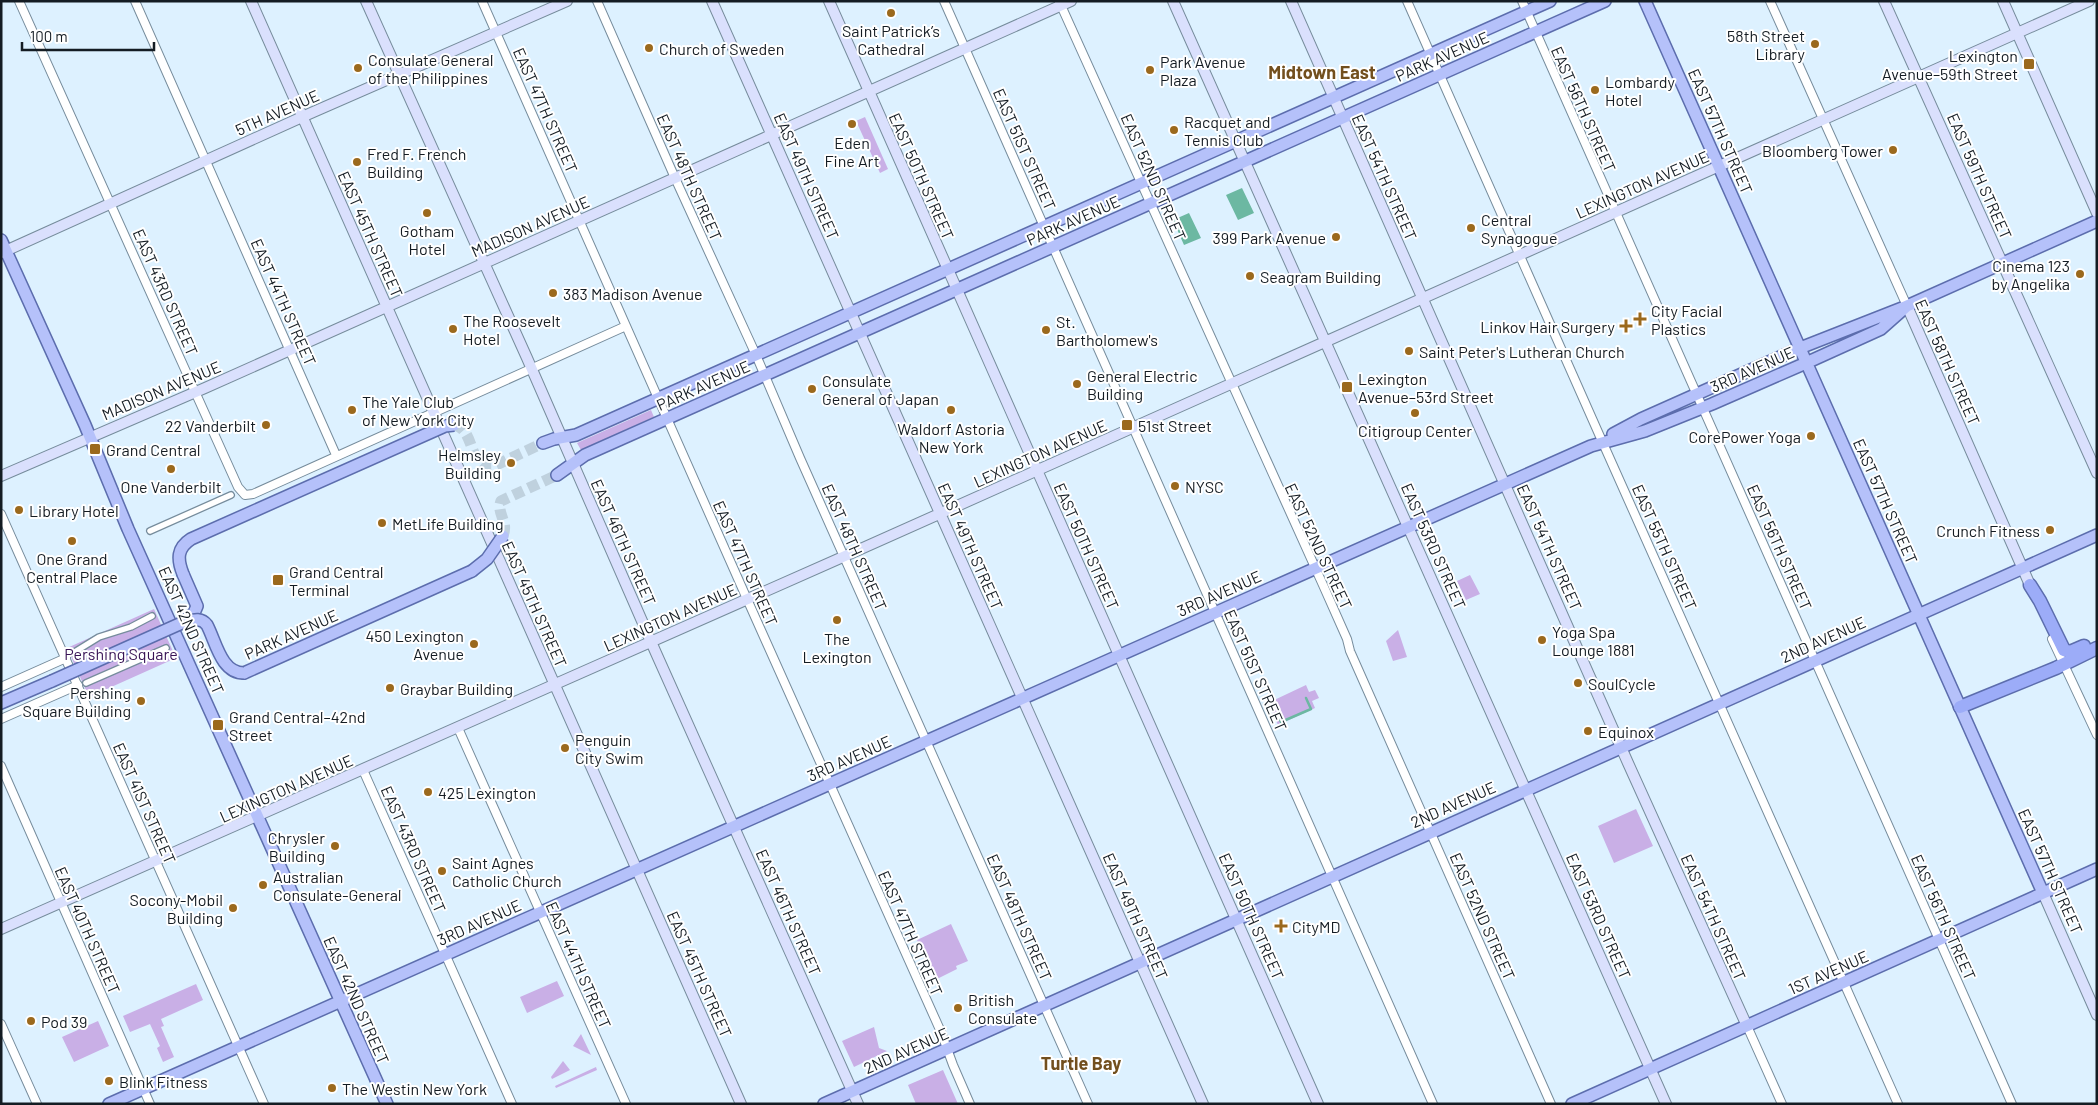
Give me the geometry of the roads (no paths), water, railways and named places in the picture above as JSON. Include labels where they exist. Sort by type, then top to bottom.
[{"type":"highway","points":[[2030,585],[2064,650],[2070,652],[2097,643]]},
{"type":"highway","points":[[1960,707],[2064,664],[2097,648]]},
{"type":"main road","name":"EAST 45TH STREET","points":[[252,1],[741,1104]]},
{"type":"main road","name":"EAST 46TH STREET","points":[[366,1],[858,1104]]},
{"type":"main road","name":"5TH AVENUE","points":[[4,252],[302,117],[567,1]]},
{"type":"main road","name":"EAST 49TH STREET","points":[[712,1],[861,332],[1203,1104]]},
{"type":"main road","name":"EAST 50TH STREET","points":[[828,1],[1318,1104]]},
{"type":"main road","name":"MADISON AVENUE","points":[[1,476],[196,392],[965,49],[1060,4],[1071,1]]},
{"type":"main road","name":"EAST 53RD STREET","points":[[1174,1],[1666,1104]]},
{"type":"main road","name":"EAST 54TH STREET","points":[[1291,1],[1747,1026]]},
{"type":"main road","name":"PARK AVENUE","points":[[543,443],[576,435],[1334,98],[1431,54],[1524,7],[1550,1]]},
{"type":"main road","name":"PARK AVENUE","points":[[557,475],[585,455],[1605,1]]},
{"type":"main road","name":"EAST 57TH STREET","points":[[1645,1],[2097,1015]]},
{"type":"main road","name":"EAST 59TH STREET","points":[[1884,1],[2097,473]]},
{"type":"main road","points":[[2003,1],[2097,213]]},
{"type":"main road","name":"LEXINGTON AVENUE","points":[[1,930],[747,600],[2089,1]]},
{"type":"main road","name":"3RD AVENUE","points":[[110,1104],[1506,484],[1602,441],[1641,419],[1800,348],[1907,306],[2097,222]]},
{"type":"main road","name":"EAST 42ND STREET","points":[[1,240],[4,252],[90,437],[128,529],[387,1104]]},
{"type":"main road","name":"3RD AVENUE","points":[[1602,441],[1645,431],[1806,363],[1881,329],[1907,306]]},
{"type":"main road","name":"EAST 58TH STREET","points":[[1907,306],[2030,585]]},
{"type":"main road","points":[[1824,338],[1856,340]]},
{"type":"main road","points":[[1,703],[184,622],[194,613],[197,606],[179,563],[179,554],[185,543],[437,430],[454,425]]},
{"type":"main road","name":"2ND AVENUE","points":[[824,1104],[1333,877],[1525,789],[1622,748],[1720,702],[2097,535]]},
{"type":"main road","name":"PARK AVENUE","points":[[184,622],[197,620],[205,622],[226,666],[235,672],[244,673],[477,568],[490,557],[502,536]]},
{"type":"main road","name":"1ST AVENUE","points":[[1572,1104],[2097,869]]},
{"type":"street","name":"EAST 43RD STREET","points":[[20,1],[240,490],[245,495],[250,495],[336,455]]},
{"type":"street","name":"EAST 44TH STREET","points":[[135,1],[336,455]]},
{"type":"street","name":"EAST 47TH STREET","points":[[482,1],[948,1049],[970,1104]]},
{"type":"street","name":"EAST 48TH STREET","points":[[597,1],[1088,1104]]},
{"type":"street","name":"EAST 51ST STREET","points":[[944,1],[1433,1104]]},
{"type":"street","name":"EAST 55TH STREET","points":[[1408,1],[1898,1104]]},
{"type":"street","name":"EAST 58TH STREET","points":[[1770,1],[1907,306]]},
{"type":"street","name":"EAST 52ND STREET","points":[[1060,4],[1315,569],[1550,1104]]},
{"type":"street","name":"EAST 56TH STREET","points":[[1524,7],[2012,1104]]},
{"type":"street","points":[[336,455],[626,326]]},
{"type":"street","points":[[150,531],[231,496]]},
{"type":"street","name":"EAST 41ST STREET","points":[[1,514],[264,1104]]},
{"type":"street","name":"EAST 58TH STREET","points":[[2030,585],[2097,735]]},
{"type":"street","points":[[73,652],[98,637],[131,627],[152,616]]},
{"type":"street","points":[[86,683],[166,648]]},
{"type":"street","points":[[1,687],[66,658]]},
{"type":"street","points":[[1,719],[78,685]]},
{"type":"street","name":"EAST 44TH STREET","points":[[458,728],[626,1104]]},
{"type":"street","name":"EAST 40TH STREET","points":[[1,766],[150,1104]]},
{"type":"street","name":"EAST 43RD STREET","points":[[363,770],[512,1104]]},
{"type":"street","points":[[1,1024],[37,1104]]},
{"type":"street","name":"EAST 54TH STREET","points":[[1747,1026],[1782,1104]]},
{"type":"waterway","points":[[1280,720],[1281,722],[1311,709],[1306,698]]},
{"type":"tunnel","points":[[454,425],[460,427],[465,432],[476,457],[485,467],[492,467],[543,443]]},
{"type":"tunnel","points":[[503,536],[505,526],[500,510],[501,501],[557,475]]},
{"type":"place","name":"Saint Patrick’s Cathedral","points":[[891,13]]},
{"type":"place","name":"58th Street Library","points":[[1815,44]]},
{"type":"place","name":"Church of Sweden","points":[[649,48]]},
{"type":"place","name":"Lexington Avenue–59th Street","points":[[2029,64]]},
{"type":"place","name":"Consulate General of the Philippines","points":[[358,68]]},
{"type":"place","name":"Park Avenue Plaza","points":[[1150,70]]},
{"type":"place","name":"Lombardy Hotel","points":[[1595,90]]},
{"type":"place","name":"Eden Fine Art","points":[[852,124]]},
{"type":"place","name":"Racquet and Tennis Club","points":[[1174,130]]},
{"type":"place","name":"Bloomberg Tower","points":[[1893,150]]},
{"type":"place","name":"Fred F. French Building","points":[[357,162]]},
{"type":"place","name":"Gotham Hotel","points":[[427,213]]},
{"type":"place","name":"Central Synagogue","points":[[1471,228]]},
{"type":"place","name":"399 Park Avenue","points":[[1336,237]]},
{"type":"place","name":"Cinema 123 by Angelika","points":[[2080,274]]},
{"type":"place","name":"Seagram Building","points":[[1250,276]]},
{"type":"place","name":"383 Madison Avenue","points":[[553,293]]},
{"type":"place","name":"City Facial Plastics","points":[[1640,319]]},
{"type":"place","name":"Linkov Hair Surgery","points":[[1626,326]]},
{"type":"place","name":"The Roosevelt Hotel","points":[[453,329]]},
{"type":"place","name":"St. Bartholomew's","points":[[1046,330]]},
{"type":"place","name":"Saint Peter's Lutheran Church","points":[[1409,351]]},
{"type":"place","name":"General Electric Building","points":[[1077,384]]},
{"type":"place","name":"Lexington Avenue–53rd Street","points":[[1347,387]]},
{"type":"place","name":"Consulate General of Japan","points":[[812,389]]},
{"type":"place","name":"The Yale Club of New York City","points":[[352,410]]},
{"type":"place","name":"Waldorf Astoria New York","points":[[951,410]]},
{"type":"place","name":"Citigroup Center","points":[[1415,413]]},
{"type":"place","name":"22 Vanderbilt","points":[[266,425]]},
{"type":"place","name":"51st Street","points":[[1127,425]]},
{"type":"place","name":"CorePower Yoga","points":[[1811,436]]},
{"type":"place","name":"Grand Central","points":[[95,449]]},
{"type":"place","name":"Helmsley Building","points":[[511,463]]},
{"type":"place","name":"One Vanderbilt","points":[[171,469]]},
{"type":"place","name":"NYSC","points":[[1175,486]]},
{"type":"place","name":"Library Hotel","points":[[19,510]]},
{"type":"place","name":"MetLife Building","points":[[382,523]]},
{"type":"place","name":"Crunch Fitness","points":[[2050,530]]},
{"type":"place","name":"One Grand Central Place","points":[[72,541]]},
{"type":"place","name":"Grand Central Terminal","points":[[278,580]]},
{"type":"place","name":"The Lexington","points":[[837,620]]},
{"type":"place","name":"Yoga Spa Lounge 1881","points":[[1542,640]]},
{"type":"place","name":"450 Lexington Avenue","points":[[474,644]]},
{"type":"place","name":"SoulCycle","points":[[1578,683]]},
{"type":"place","name":"Graybar Building","points":[[390,688]]},
{"type":"place","name":"Pershing Square Building","points":[[141,701]]},
{"type":"place","name":"Grand Central–42nd Street","points":[[218,725]]},
{"type":"place","name":"Equinox","points":[[1588,731]]},
{"type":"place","name":"Penguin City Swim","points":[[565,748]]},
{"type":"place","name":"425 Lexington","points":[[428,792]]},
{"type":"place","name":"Chrysler Building","points":[[335,846]]},
{"type":"place","name":"Saint Agnes Catholic Church","points":[[442,871]]},
{"type":"place","name":"Australian Consulate-General","points":[[263,885]]},
{"type":"place","name":"Socony-Mobil Building","points":[[233,908]]},
{"type":"place","name":"CityMD","points":[[1281,926]]},
{"type":"place","name":"British Consulate","points":[[958,1008]]},
{"type":"place","name":"Pod 39","points":[[31,1021]]},
{"type":"place","name":"Blink Fitness","points":[[109,1081]]},
{"type":"place","name":"The Westin New York","points":[[332,1088]]},
{"type":"district","name":"Midtown East","points":[[1322,72]]},
{"type":"district","name":"Turtle Bay","points":[[1081,1063]]},
{"type":"park label","name":"Pershing Square","points":[[121,653]]}]
